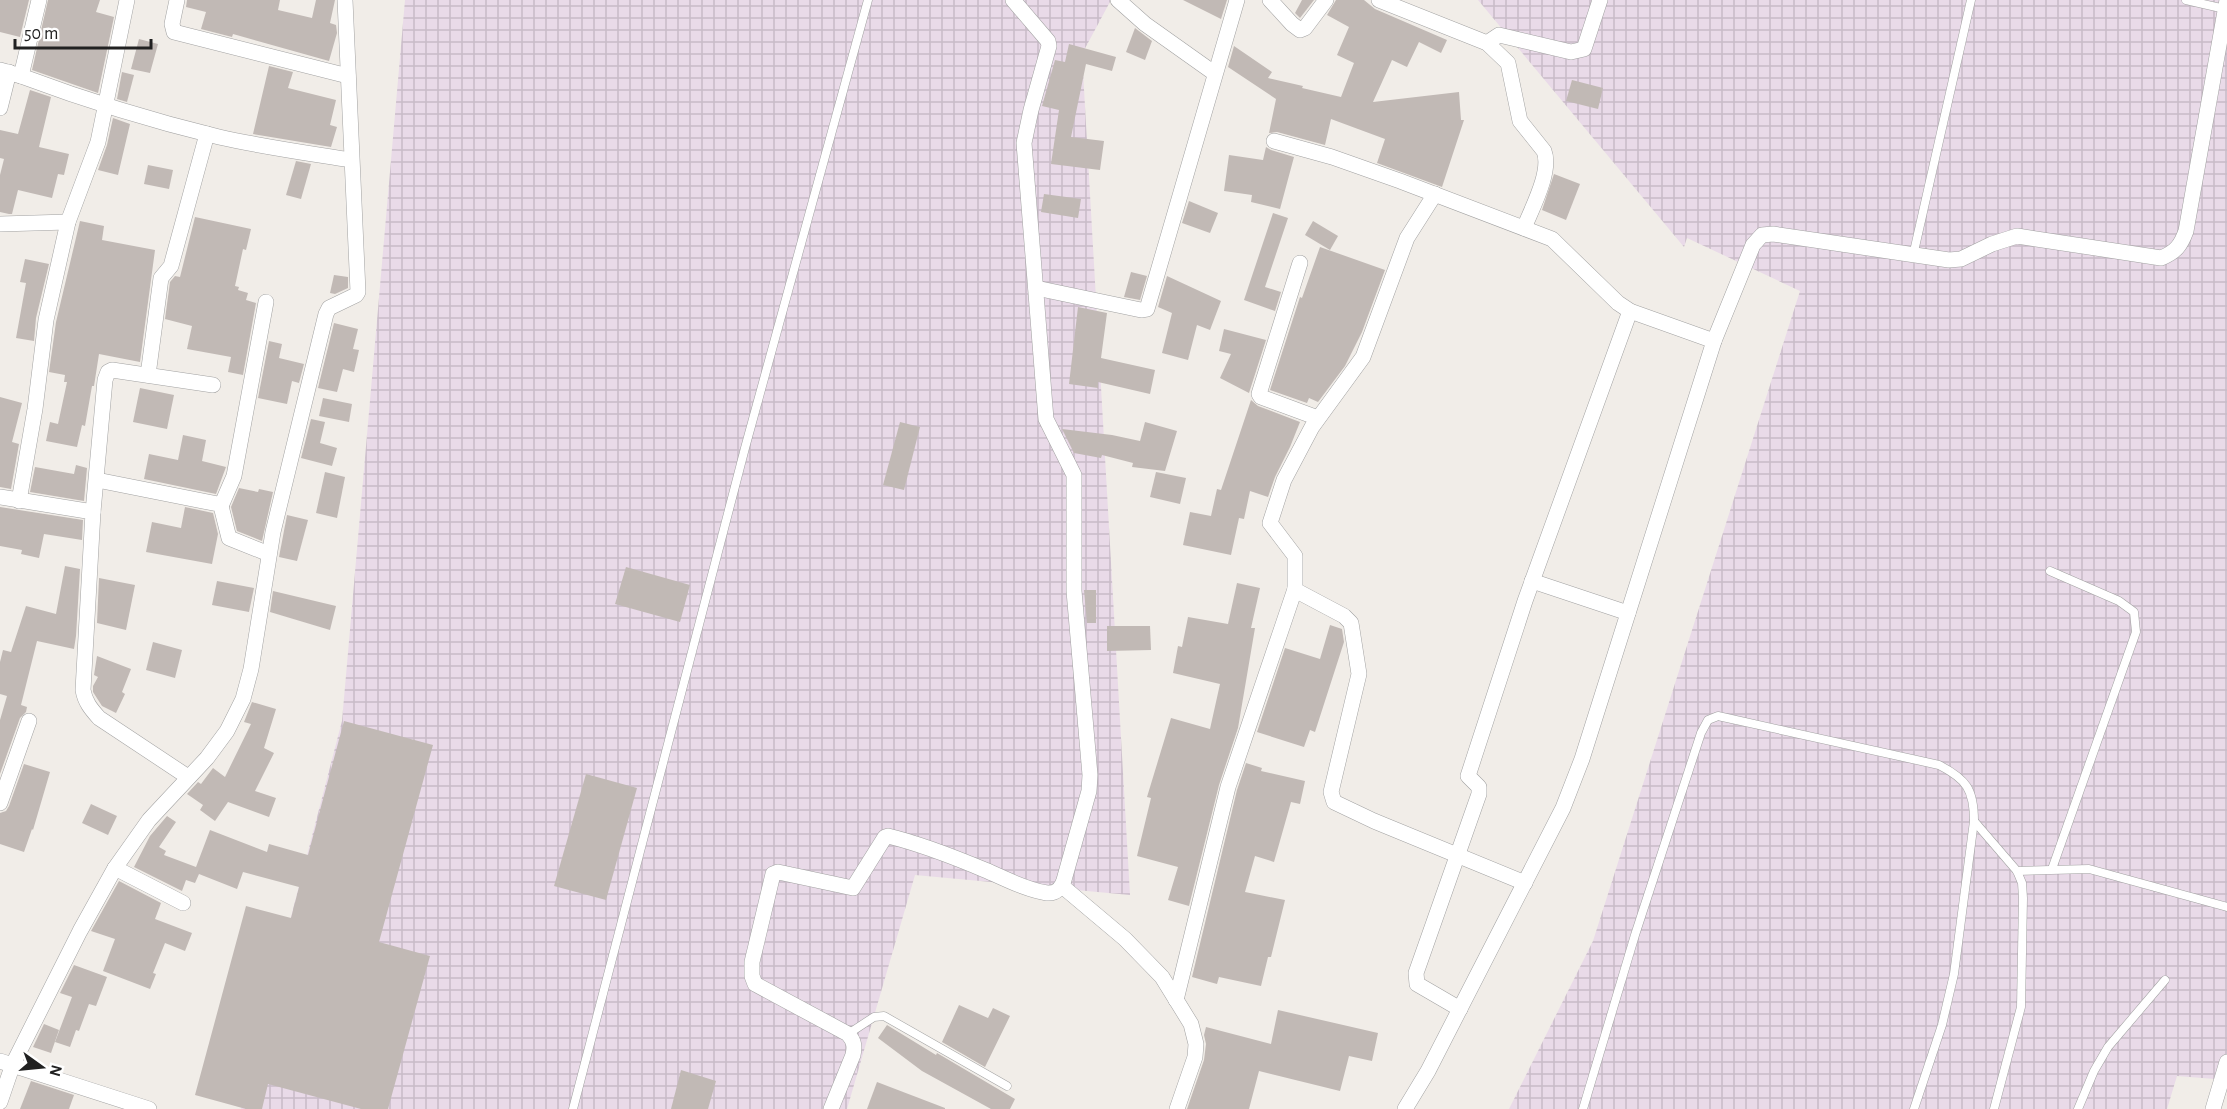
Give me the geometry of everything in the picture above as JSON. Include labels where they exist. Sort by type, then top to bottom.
[{"type":"street","points":[[0,108],[10,73],[39,0]]},
{"type":"street","points":[[19,501],[35,409],[46,320],[68,222],[95,150],[107,105],[127,0]]},
{"type":"street","points":[[177,0],[172,24],[174,32],[348,76]]},
{"type":"street","points":[[0,1102],[6,1063],[115,868],[149,820],[207,758],[227,731],[243,699],[251,669],[269,554],[326,314],[329,308],[358,292],[345,0]]},
{"type":"street","points":[[831,1109],[853,1055],[854,1042],[848,1034],[755,984],[752,976],[752,962],[774,873],[853,888],[885,837],[888,836],[953,857],[1014,882],[1049,893],[1062,886],[1089,791],[1090,775],[1074,591],[1074,475],[1046,419],[1024,143],[1049,46],[1048,41],[1012,0]]},
{"type":"street","points":[[1118,0],[1145,24],[1214,73]]},
{"type":"street","points":[[1036,288],[1146,310],[1237,0]]},
{"type":"street","points":[[1270,0],[1300,30],[1305,28],[1326,0]]},
{"type":"street","points":[[1379,0],[1487,43],[1508,63],[1520,121],[1544,151],[1546,157],[1545,173],[1524,228]]},
{"type":"street","points":[[1487,43],[1499,34],[1571,52],[1584,49],[1600,0]]},
{"type":"street","points":[[1405,1109],[1428,1071],[1526,883],[1573,784],[1714,341],[1753,245],[1762,235],[1773,234],[1949,261],[1961,259],[1992,244],[2017,236],[2162,258],[2174,251],[2181,243],[2186,231],[2226,5]]},
{"type":"street","points":[[10,73],[107,105],[207,134],[274,148],[351,160]]},
{"type":"street","points":[[148,375],[161,278],[171,266],[207,134]]},
{"type":"street","points":[[1274,141],[1332,157],[1435,194],[1557,243],[1618,303],[1630,311],[1714,341]]},
{"type":"street","points":[[1176,1000],[1228,787],[1295,589],[1294,554],[1270,522],[1284,480],[1318,418],[1363,357],[1407,238],[1435,194]]},
{"type":"street","points":[[0,224],[68,222]]},
{"type":"street","points":[[1300,263],[1259,394],[1261,397],[1318,418]]},
{"type":"street","points":[[266,302],[234,476],[221,506],[229,538],[269,554]]},
{"type":"street","points":[[1460,1009],[1417,984],[1415,977],[1480,790],[1468,774],[1532,581],[1630,311]]},
{"type":"street","points":[[188,777],[99,718],[90,709],[84,696],[82,690],[93,512],[106,375],[112,370],[213,385]]},
{"type":"street","points":[[97,480],[216,503],[221,506]]},
{"type":"street","points":[[0,497],[93,512]]},
{"type":"street","points":[[1532,581],[1628,613]]},
{"type":"street","points":[[1295,589],[1344,616],[1351,623],[1359,674],[1331,792],[1334,802],[1526,883]]},
{"type":"street","points":[[0,803],[29,721]]},
{"type":"street","points":[[115,868],[183,903]]},
{"type":"street","points":[[1062,886],[1125,939],[1162,977],[1191,1024],[1196,1044],[1193,1065],[1177,1109]]},
{"type":"street","points":[[2213,1109],[2227,1062]]},
{"type":"street","points":[[6,1063],[149,1109]]},
{"type":"lane","points":[[573,1109],[745,447],[868,0]]},
{"type":"lane","points":[[1913,256],[1971,0]]},
{"type":"lane","points":[[2186,0],[2226,5]]},
{"type":"lane","points":[[2050,571],[2119,601],[2134,612],[2136,619],[2136,632],[2052,869]]},
{"type":"lane","points":[[1583,1109],[1635,935],[1701,733],[1708,720],[1718,716],[1939,765],[1957,775],[1970,789],[1974,806],[1974,821],[1954,974],[1942,1026],[1914,1109]]},
{"type":"lane","points":[[1974,821],[2017,871],[2022,883],[2021,1007],[1994,1109]]},
{"type":"lane","points":[[2017,871],[2074,868],[2101,871],[2227,907]]},
{"type":"lane","points":[[2078,1109],[2094,1071],[2108,1047],[2165,980]]},
{"type":"lane","points":[[848,1034],[874,1017],[884,1016],[1008,1086]]},
{"type":"shaded area","points":[[405,0],[1111,0],[1082,54],[1130,895],[915,875],[847,1109],[241,1109],[342,721]]},
{"type":"shaded area","points":[[1478,0],[2227,0],[2227,1080],[2177,1076],[2167,1109],[1509,1109],[1593,941],[1800,291],[1687,238],[1684,247]]},
{"type":"building","points":[[0,0],[29,0],[20,37],[0,32]]},
{"type":"building","points":[[48,0],[100,0],[96,12],[114,17],[98,93],[32,70]]},
{"type":"building","points":[[187,0],[280,0],[278,10],[312,18],[316,0],[335,0],[330,23],[336,25],[337,33],[329,61],[233,34],[232,37],[201,29],[206,12],[186,7]]},
{"type":"building","points":[[1183,0],[1227,0],[1221,19]]},
{"type":"building","points":[[1302,0],[1314,0],[1300,18],[1295,13]]},
{"type":"building","points":[[1336,0],[1364,0],[1375,9],[1447,40],[1441,53],[1419,42],[1407,67],[1392,60],[1373,102],[1459,92],[1461,120],[1464,120],[1442,187],[1377,163],[1385,139],[1331,119],[1325,145],[1277,132],[1269,133],[1276,99],[1228,67],[1234,46],[1272,72],[1268,78],[1341,97],[1354,63],[1337,55],[1349,27],[1327,15]]},
{"type":"building","points":[[1135,28],[1152,41],[1145,60],[1126,52]]},
{"type":"building","points":[[139,39],[158,44],[150,73],[131,69]]},
{"type":"building","points":[[1069,44],[1116,57],[1112,71],[1086,64],[1071,137],[1104,141],[1100,170],[1051,164],[1059,110],[1042,106],[1055,60],[1065,62]]},
{"type":"building","points":[[269,66],[293,72],[288,88],[336,100],[330,125],[337,127],[331,147],[253,134]]},
{"type":"building","points":[[122,72],[134,75],[127,102],[117,99]]},
{"type":"building","points":[[1572,80],[1603,88],[1598,109],[1566,101]]},
{"type":"building","points":[[30,90],[51,97],[39,147],[69,154],[64,175],[58,174],[52,198],[18,190],[12,214],[9,214],[0,212],[0,175],[4,159],[0,158],[0,130],[18,134]]},
{"type":"building","points":[[113,118],[130,124],[118,175],[98,170]]},
{"type":"building","points":[[1266,147],[1294,157],[1280,209],[1251,202],[1252,195],[1224,191],[1229,155],[1263,160]]},
{"type":"building","points":[[296,161],[311,164],[301,199],[286,195]]},
{"type":"building","points":[[148,165],[173,170],[169,189],[144,184]]},
{"type":"building","points":[[1554,174],[1580,184],[1566,220],[1542,210]]},
{"type":"building","points":[[1044,194],[1081,199],[1078,218],[1041,212]]},
{"type":"building","points":[[1189,201],[1218,213],[1210,233],[1182,223]]},
{"type":"building","points":[[1273,213],[1288,218],[1265,287],[1281,292],[1275,311],[1244,300]]},
{"type":"building","points":[[195,217],[251,229],[246,250],[243,249],[235,286],[239,287],[238,290],[248,293],[246,300],[256,303],[243,375],[228,372],[231,357],[187,349],[192,326],[165,319],[170,282],[175,276],[180,277]]},
{"type":"building","points":[[80,221],[104,226],[102,240],[155,250],[140,362],[99,354],[85,426],[82,425],[77,447],[46,441],[50,422],[58,424],[67,382],[64,382],[65,375],[49,372],[56,322]]},
{"type":"building","points":[[1313,221],[1338,236],[1330,250],[1305,235]]},
{"type":"building","points":[[1320,247],[1385,270],[1362,332],[1345,366],[1318,402],[1309,398],[1307,403],[1270,390],[1300,297],[1302,298]]},
{"type":"building","points":[[25,259],[49,264],[36,318],[34,341],[16,338],[26,283],[20,282]]},
{"type":"building","points":[[1131,272],[1147,276],[1140,300],[1124,297]]},
{"type":"building","points":[[334,275],[348,277],[348,288],[335,294],[330,293]]},
{"type":"building","points":[[1167,276],[1221,301],[1210,330],[1197,325],[1188,360],[1162,353],[1172,313],[1158,307]]},
{"type":"building","points":[[1078,307],[1107,313],[1101,358],[1155,370],[1150,394],[1098,382],[1098,388],[1069,384]]},
{"type":"building","points":[[334,323],[358,329],[353,349],[359,350],[354,372],[343,369],[337,392],[318,388]]},
{"type":"building","points":[[1224,329],[1266,340],[1249,393],[1220,378],[1231,354],[1219,351]]},
{"type":"building","points":[[269,341],[282,344],[279,358],[304,364],[299,383],[292,381],[287,404],[258,398]]},
{"type":"building","points":[[140,388],[174,395],[167,429],[133,422]]},
{"type":"building","points":[[0,397],[22,403],[12,442],[19,444],[11,489],[0,487]]},
{"type":"building","points":[[323,398],[352,404],[349,422],[319,416]]},
{"type":"building","points":[[1251,400],[1258,406],[1300,422],[1268,497],[1250,491],[1244,519],[1239,518],[1231,555],[1183,545],[1190,512],[1211,516],[1217,489],[1221,490]]},
{"type":"building","points":[[311,419],[325,422],[320,443],[337,448],[332,466],[301,458]]},
{"type":"building","points":[[900,422],[920,427],[904,490],[883,485]]},
{"type":"building","points":[[1145,422],[1177,431],[1165,471],[1132,467],[1133,463],[1102,455],[1101,458],[1074,453],[1062,429],[1140,441]]},
{"type":"building","points":[[183,435],[206,440],[202,461],[226,467],[216,494],[144,479],[149,454],[178,460]]},
{"type":"building","points":[[76,465],[87,468],[84,501],[30,492],[35,467],[74,474]]},
{"type":"building","points":[[325,472],[345,477],[337,518],[316,513]]},
{"type":"building","points":[[1156,472],[1186,478],[1180,504],[1150,497]]},
{"type":"building","points":[[239,488],[273,492],[262,541],[237,531],[231,507]]},
{"type":"building","points":[[0,507],[83,520],[82,540],[44,534],[39,558],[21,554],[22,550],[0,546]]},
{"type":"building","points":[[185,507],[213,513],[218,534],[212,564],[146,552],[152,522],[181,528]]},
{"type":"building","points":[[287,515],[308,520],[297,561],[279,557]]},
{"type":"building","points":[[65,566],[80,569],[74,649],[37,641],[21,705],[27,707],[26,712],[20,718],[0,774],[0,720],[7,696],[0,694],[0,662],[3,650],[11,652],[26,606],[56,614]]},
{"type":"building","points":[[626,567],[690,585],[680,622],[615,604]]},
{"type":"building","points":[[99,578],[135,585],[126,630],[97,623]]},
{"type":"building","points":[[217,581],[254,588],[249,612],[212,605]]},
{"type":"building","points":[[1237,583],[1260,588],[1251,628],[1255,628],[1238,728],[1219,785],[1189,906],[1168,900],[1178,867],[1137,856],[1151,798],[1147,797],[1171,718],[1210,729],[1220,684],[1173,673],[1178,646],[1182,647],[1188,617],[1228,624]]},
{"type":"building","points":[[1084,590],[1096,590],[1096,623],[1087,623]]},
{"type":"building","points":[[273,591],[336,606],[330,630],[270,612]]},
{"type":"building","points":[[1330,625],[1342,629],[1344,642],[1315,732],[1310,730],[1304,747],[1257,732],[1285,648],[1320,659]]},
{"type":"building","points":[[1107,626],[1150,626],[1151,650],[1107,651]]},
{"type":"building","points":[[153,642],[182,650],[175,678],[146,670]]},
{"type":"building","points":[[97,656],[131,669],[122,692],[125,694],[116,713],[102,706],[93,692],[93,686],[98,677],[94,675]]},
{"type":"building","points":[[252,702],[276,709],[264,748],[274,753],[255,791],[276,798],[269,817],[228,802],[215,821],[200,810],[203,805],[187,794],[198,782],[201,784],[213,768],[225,777],[251,724],[244,722]]},
{"type":"building","points":[[344,721],[433,745],[379,942],[430,956],[388,1109],[361,1109],[268,1084],[262,1109],[246,1109],[195,1095],[246,906],[291,918],[299,887],[243,872],[237,889],[199,874],[195,883],[186,880],[182,891],[134,867],[150,836],[167,816],[176,822],[159,847],[166,851],[164,855],[196,867],[210,830],[267,852],[269,844],[308,855]]},
{"type":"building","points":[[1246,763],[1262,768],[1261,771],[1305,781],[1300,804],[1291,802],[1274,862],[1255,856],[1245,892],[1285,900],[1271,957],[1268,957],[1261,986],[1219,977],[1217,984],[1192,977],[1237,790]]},
{"type":"building","points":[[24,764],[50,772],[24,852],[0,844],[0,813],[6,811],[9,806]]},
{"type":"building","points":[[586,774],[637,788],[606,900],[554,886]]},
{"type":"building","points":[[91,804],[117,816],[108,835],[82,823]]},
{"type":"building","points":[[119,881],[161,903],[155,919],[192,933],[185,951],[165,943],[153,973],[156,974],[150,989],[103,971],[115,939],[91,931]]},
{"type":"building","points":[[74,965],[107,977],[96,1006],[89,1004],[70,1047],[55,1042],[72,997],[60,993]]},
{"type":"building","points":[[959,1005],[988,1018],[993,1008],[1010,1016],[985,1067],[942,1042]]},
{"type":"building","points":[[1278,1010],[1378,1033],[1372,1061],[1349,1056],[1340,1091],[1259,1071],[1249,1109],[1187,1109],[1204,1060],[1206,1027],[1271,1044]]},
{"type":"building","points":[[44,1024],[59,1030],[51,1053],[33,1047]]},
{"type":"building","points":[[887,1025],[1015,1099],[1010,1109],[991,1109],[922,1071],[878,1038]]},
{"type":"building","points":[[681,1070],[716,1081],[708,1109],[671,1109]]},
{"type":"building","points":[[31,1081],[74,1095],[69,1109],[20,1109]]},
{"type":"building","points":[[877,1082],[945,1108],[945,1109],[867,1109]]}]
